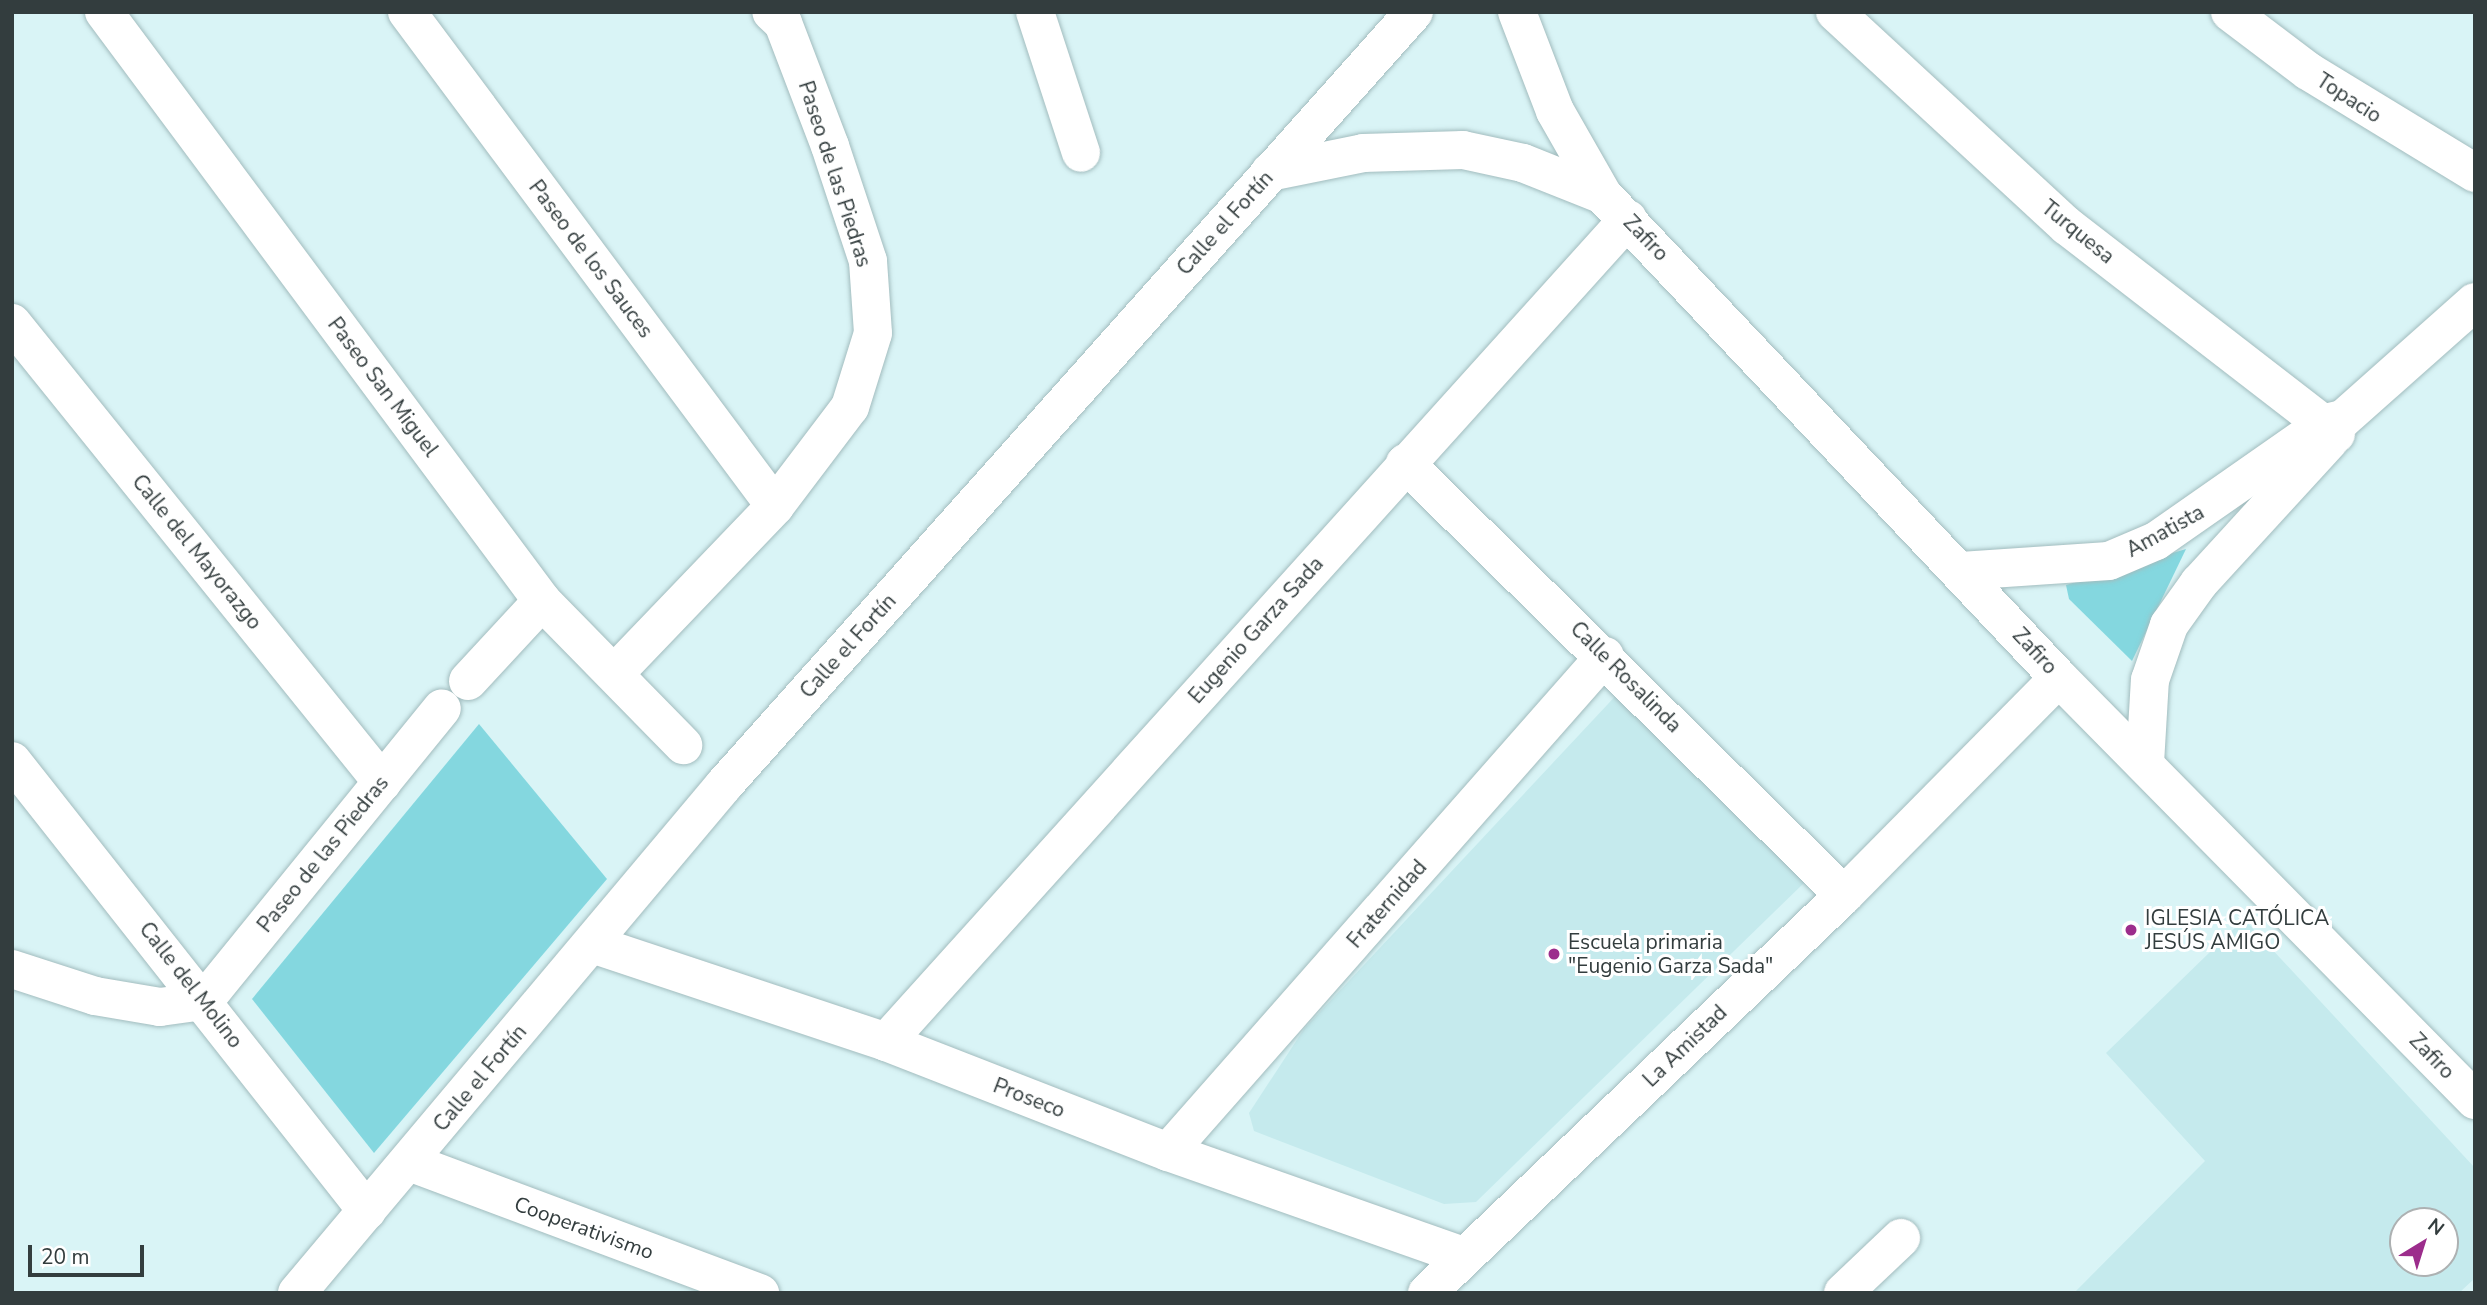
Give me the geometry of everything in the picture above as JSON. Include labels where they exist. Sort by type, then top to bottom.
[{"type":"street","name":"Paseo San Miguel","points":[[104,12],[542,601],[616,672],[683,745]]},
{"type":"street","name":"Paseo de los Sauces","points":[[407,12],[775,506]]},
{"type":"street","name":"Paseo de las Piedras","points":[[616,672],[775,506],[850,407],[873,333],[868,261],[821,121],[783,23],[771,12]]},
{"type":"street","points":[[1035,12],[1082,153]]},
{"type":"street","name":"Zafiro","points":[[1517,12],[1555,111],[1615,207],[2059,678],[2475,1100]]},
{"type":"street","name":"Turquesa","points":[[1835,12],[2067,226],[2335,425]]},
{"type":"street","name":"Topacio","points":[[2230,12],[2308,71],[2475,173]]},
{"type":"street","name":"Calle el Fortín","points":[[297,1293],[724,785],[1270,172],[1398,19]]},
{"type":"street","name":"Zafiro","points":[[1270,172],[1363,153],[1462,150],[1523,163],[1615,207]]},
{"type":"street","name":"Eugenio Garza Sada","points":[[886,1042],[1405,463],[1615,207]]},
{"type":"street","name":"Amatista","points":[[2145,764],[2150,680],[2169,625],[2199,583],[2335,425],[2475,302]]},
{"type":"street","name":"Calle del Mayorazgo","points":[[12,323],[382,782]]},
{"type":"street","name":"Amatista","points":[[1961,571],[2109,561],[2201,513],[2335,425]]},
{"type":"street","name":"Calle Rosalinda","points":[[1405,463],[1605,656],[1844,895]]},
{"type":"street","name":"Paseo de las Piedras","points":[[204,1000],[455,694],[542,601]]},
{"type":"street","name":"Fraternidad","points":[[1168,1152],[1605,656]]},
{"type":"street","name":"La Amistad","points":[[1427,1293],[1844,895],[2059,678]]},
{"type":"street","name":"Calle del Molino","points":[[12,761],[204,1000],[368,1211]]},
{"type":"street","name":"Proseco","points":[[592,944],[886,1042],[1168,1152],[1464,1256]]},
{"type":"street","points":[[12,969],[95,996],[160,1007],[204,1000]]},
{"type":"street","name":"Cooperativismo","points":[[409,1162],[760,1293]]},
{"type":"street","points":[[1848,1291],[1901,1238]]},
{"type":"shaded area","points":[[2186,549],[2132,661],[2069,599],[2066,585]]},
{"type":"shaded area","name":"Escuela primaria \"Eugenio Garza Sada\"","points":[[1622,689],[1807,880],[1476,1202],[1444,1204],[1254,1131],[1249,1113],[1304,1029]]},
{"type":"shaded area","points":[[479,724],[607,879],[374,1153],[252,999]]},
{"type":"shaded area","points":[[2244,919],[2475,1168],[2475,1278],[2459,1293],[2074,1293],[2205,1161],[2106,1053]]},
{"type":"place","name":"IGLESIA CATÓLICA JESÚS AMIGO","points":[[2131,930]]},
{"type":"place","name":"Escuela primaria \"Eugenio Garza Sada\"","points":[[1554,954]]}]
